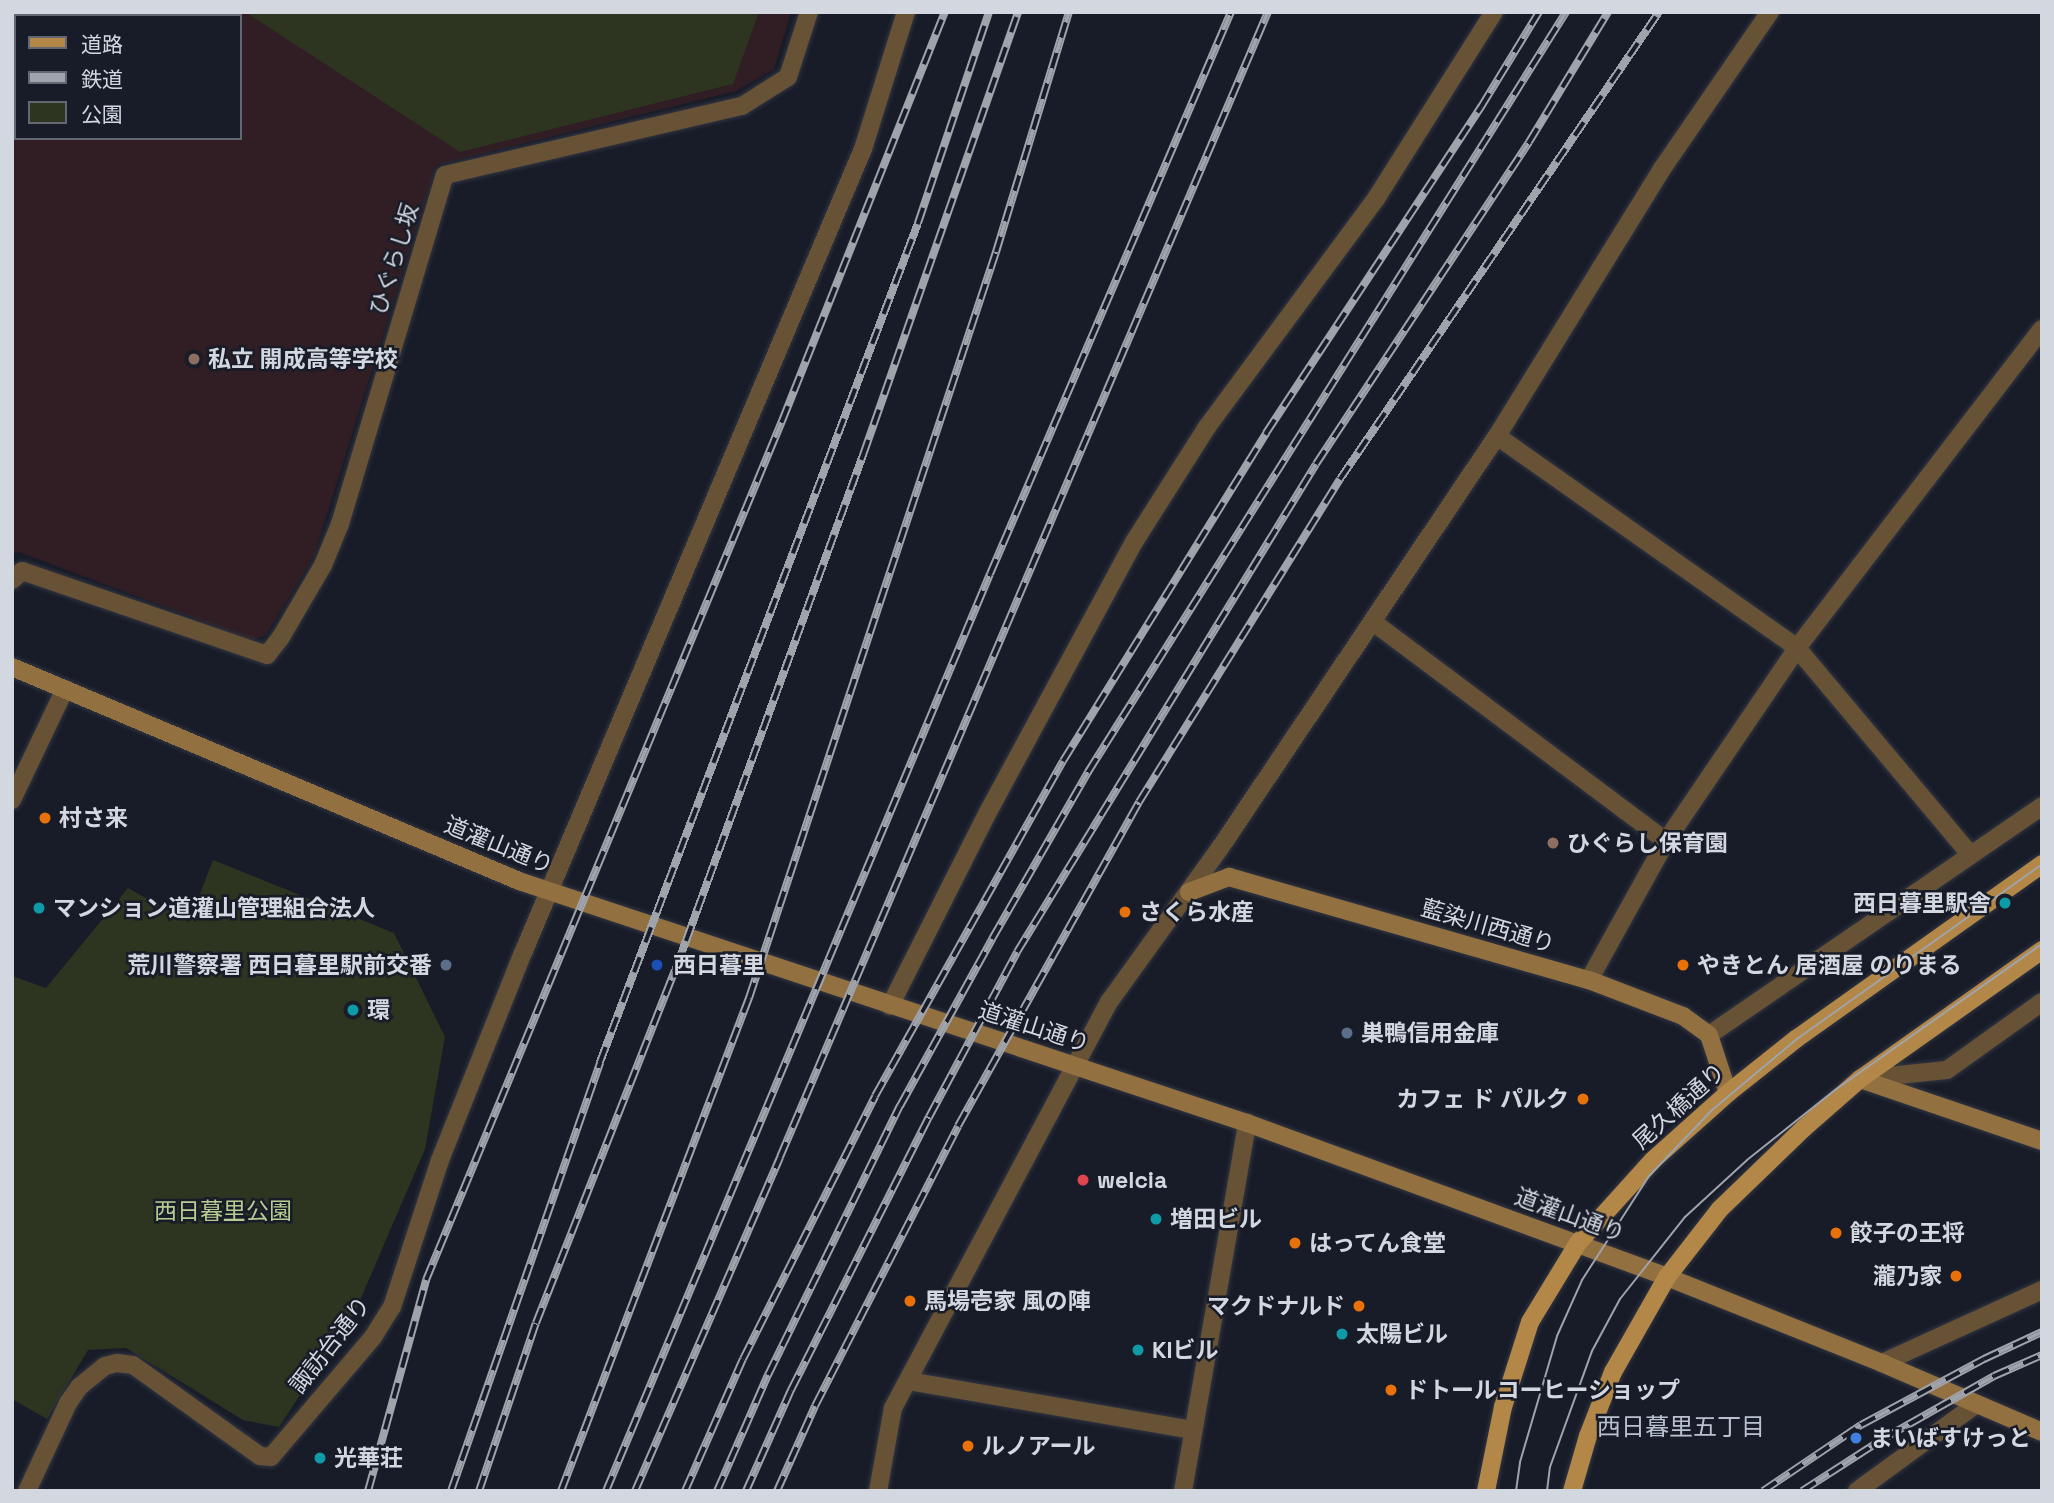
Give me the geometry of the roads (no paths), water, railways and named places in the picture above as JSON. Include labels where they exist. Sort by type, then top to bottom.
[{"type":"main road","name":"道灌山通り","points":[[12,667],[548,892],[1247,1123],[1667,1277],[1882,1363],[2042,1432]]},
{"type":"main road","name":"尾久橋通り","points":[[1486,1491],[1503,1407],[1530,1322],[1578,1243],[1653,1160],[1728,1093],[1796,1039],[2042,864]]},
{"type":"main road","name":"藍染川西通り","points":[[1189,892],[1229,877],[1589,980],[1683,1016],[1709,1035]]},
{"type":"main road","points":[[1572,1491],[1588,1436],[1611,1377],[1667,1277],[1720,1209],[1804,1128],[1860,1079],[2042,950]]},
{"type":"main road","points":[[1709,1035],[1728,1093]]},
{"type":"main road","points":[[1860,1079],[2042,1141]]},
{"type":"street","name":"ひぐらし坂","points":[[12,579],[22,571],[267,655],[281,637],[323,565],[340,524],[445,175],[742,106],[788,77],[809,12]]},
{"type":"street","points":[[548,892],[863,149],[906,12]]},
{"type":"street","points":[[890,1006],[982,824],[1134,542],[1207,427],[1377,197],[1494,12]]},
{"type":"street","points":[[878,1491],[894,1408],[1073,1065],[1109,1002],[1189,892],[1373,622],[1497,436],[1662,169],[1770,12]]},
{"type":"street","points":[[1589,980],[1666,841],[1797,648],[2042,329]]},
{"type":"street","points":[[1497,436],[1797,648],[1971,855]]},
{"type":"street","points":[[1373,622],[1666,841]]},
{"type":"street","points":[[12,800],[65,690]]},
{"type":"street","points":[[1709,1035],[2042,806]]},
{"type":"street","name":"諏訪台通り","points":[[27,1491],[68,1403],[79,1387],[105,1366],[117,1363],[133,1365],[260,1456],[271,1457],[373,1337],[392,1307],[440,1160],[548,892]]},
{"type":"street","points":[[1860,1079],[1947,1070],[2042,1002]]},
{"type":"street","points":[[1183,1491],[1247,1123]]},
{"type":"street","points":[[1882,1363],[2042,1290]]},
{"type":"street","points":[[908,1381],[1193,1430]]},
{"type":"street","points":[[1857,1491],[1975,1405]]},
{"type":"tram line","points":[[1516,1491],[1520,1462],[1557,1336],[1582,1280],[1649,1176],[1712,1110],[1797,1039],[2042,864]]},
{"type":"tram line","points":[[1547,1491],[1550,1467],[1592,1351],[1620,1299],[1685,1217],[1747,1160],[1835,1090],[2042,944]]},
{"type":"railway","points":[[368,1491],[426,1280],[782,421],[945,12]]},
{"type":"railway","points":[[451,1491],[600,1062],[918,223],[989,12]]},
{"type":"railway","points":[[479,1491],[536,1323],[675,971],[863,455],[1018,12]]},
{"type":"railway","points":[[561,1491],[749,998],[996,252],[1069,12]]},
{"type":"railway","points":[[606,1491],[990,574],[1231,12]]},
{"type":"railway","points":[[635,1491],[1268,12]]},
{"type":"railway","points":[[685,1491],[743,1359],[875,1096],[1063,761],[1266,433],[1481,107],[1539,12]]},
{"type":"railway","points":[[717,1491],[768,1375],[900,1106],[992,939],[1088,772],[1566,12]]},
{"type":"railway","points":[[746,1491],[791,1390],[929,1117],[1017,952],[1316,464],[1529,142],[1608,12]]},
{"type":"railway","points":[[777,1491],[815,1406],[958,1126],[1139,802],[1340,479],[1659,12]]},
{"type":"railway","points":[[1763,1491],[1861,1425],[1984,1359],[2042,1332]]},
{"type":"railway","points":[[1802,1491],[1881,1440],[1994,1376],[2042,1355]]},
{"type":"place","name":"私立 開成高等学校","points":[[194,359]]},
{"type":"place","name":"村さ来","points":[[45,818]]},
{"type":"place","name":"ひぐらし保育園","points":[[1553,843]]},
{"type":"place","name":"西日暮里駅舎","points":[[2005,903]]},
{"type":"place","name":"マンション道灌山管理組合法人","points":[[39,908]]},
{"type":"place","name":"さくら水産","points":[[1125,912]]},
{"type":"place","name":"荒川警察署 西日暮里駅前交番","points":[[446,965]]},
{"type":"place","name":"西日暮里","points":[[657,965]]},
{"type":"place","name":"やきとん 居酒屋 のりまる","points":[[1683,965]]},
{"type":"place","name":"環","points":[[353,1010]]},
{"type":"place","name":"巣鴨信用金庫","points":[[1347,1033]]},
{"type":"place","name":"カフェ ド パルク","points":[[1583,1099]]},
{"type":"place","name":"welcia","points":[[1083,1180]]},
{"type":"place","name":"増田ビル","points":[[1156,1219]]},
{"type":"place","name":"餃子の王将","points":[[1836,1233]]},
{"type":"place","name":"はってん食堂","points":[[1295,1243]]},
{"type":"place","name":"瀧乃家","points":[[1956,1276]]},
{"type":"place","name":"馬場壱家 風の陣","points":[[910,1301]]},
{"type":"place","name":"マクドナルド","points":[[1359,1306]]},
{"type":"place","name":"太陽ビル","points":[[1342,1334]]},
{"type":"place","name":"KIビル","points":[[1138,1350]]},
{"type":"place","name":"ドトールコーヒーショップ","points":[[1391,1390]]},
{"type":"place","name":"まいばすけっと","points":[[1856,1438]]},
{"type":"place","name":"ルノアール","points":[[968,1446]]},
{"type":"place","name":"光華荘","points":[[320,1458]]},
{"type":"district","name":"西日暮里五丁目","points":[[1681,1427]]},
{"type":"park label","name":"西日暮里公園","points":[[223,1211]]}]
